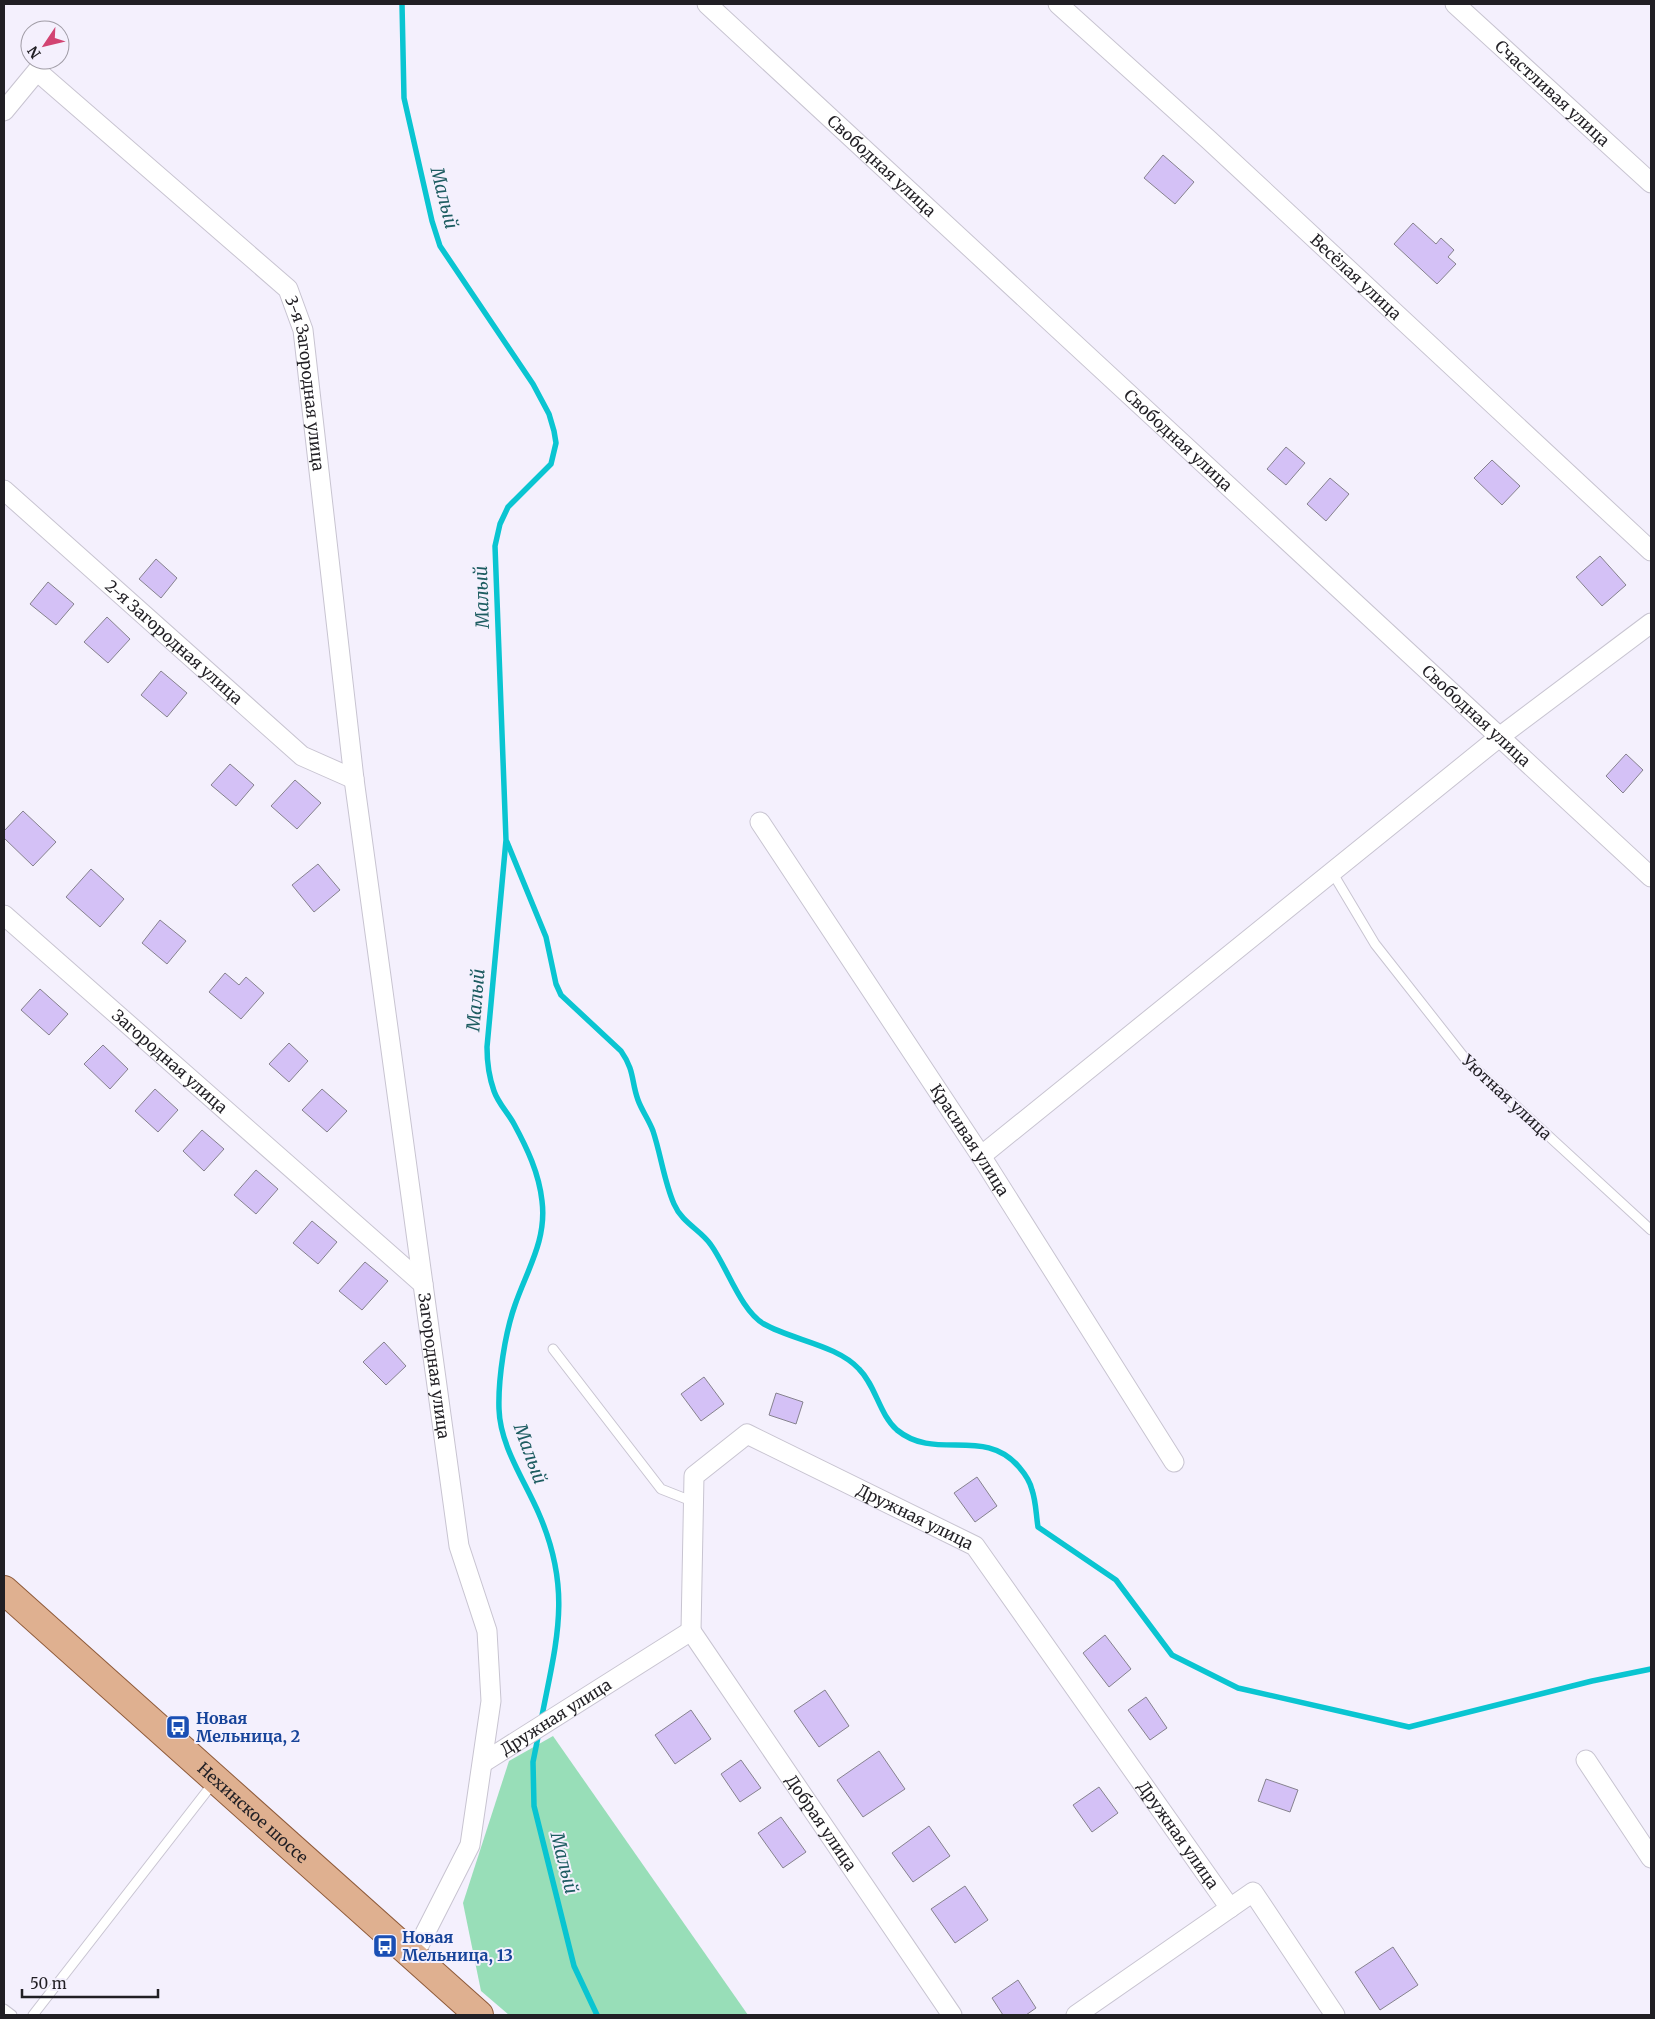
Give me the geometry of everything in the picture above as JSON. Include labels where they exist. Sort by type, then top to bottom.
[{"type":"main road","name":"Нехинское шоссе","points":[[4,1590],[479,2015]]},
{"type":"street","name":"Свободная улица","points":[[707,4],[1498,738],[1651,877]]},
{"type":"street","name":"Весёлая улица","points":[[1058,4],[1209,140],[1651,550]]},
{"type":"street","name":"Счастливая улица","points":[[1455,4],[1651,183]]},
{"type":"street","name":"3-я Загородная улица","points":[[4,111],[37,71],[288,289],[303,330],[354,779],[423,1284]]},
{"type":"street","name":"2-я Загородная улица","points":[[4,490],[302,756],[354,779]]},
{"type":"street","points":[[982,1156],[1498,738],[1651,623]]},
{"type":"street","name":"Красивая улица","points":[[760,822],[982,1156],[1174,1462]]},
{"type":"street","name":"Загородная улица","points":[[4,914],[423,1284],[458,1546],[487,1631],[491,1701],[484,1762],[470,1845],[413,1957]]},
{"type":"street","name":"Дружная улица","points":[[484,1762],[691,1631],[694,1476],[747,1434],[975,1546],[1230,1908]]},
{"type":"street","name":"Добрая улица","points":[[691,1631],[952,2015]]},
{"type":"street","points":[[1586,1760],[1651,1858]]},
{"type":"street","points":[[1076,2015],[1253,1892],[1335,2015]]},
{"type":"lane","name":"Уютная улица","points":[[1332,872],[1376,944],[1467,1062],[1651,1230]]},
{"type":"lane","points":[[553,1349],[661,1489],[694,1502]]},
{"type":"lane","points":[[33,2015],[216,1779]]},
{"type":"lane","points":[[4,2009],[12,2015]]},
{"type":"green space","points":[[553,1736],[748,2015],[509,2015],[481,1991],[463,1903],[509,1761]]},
{"type":"building","points":[[1163,155],[1194,182],[1175,204],[1144,178]]},
{"type":"building","points":[[1413,223],[1436,244],[1441,238],[1454,250],[1448,257],[1456,264],[1437,284],[1394,244]]},
{"type":"building","points":[[1286,447],[1305,463],[1286,485],[1267,469]]},
{"type":"building","points":[[1492,460],[1520,486],[1502,505],[1474,478]]},
{"type":"building","points":[[1330,478],[1349,494],[1326,521],[1307,504]]},
{"type":"building","points":[[1600,556],[1626,585],[1602,606],[1576,577]]},
{"type":"building","points":[[156,559],[177,578],[161,598],[139,579]]},
{"type":"building","points":[[48,582],[74,604],[56,625],[30,604]]},
{"type":"building","points":[[107,617],[130,639],[108,663],[84,642]]},
{"type":"building","points":[[161,671],[187,693],[167,717],[141,695]]},
{"type":"building","points":[[1626,754],[1643,770],[1623,793],[1606,776]]},
{"type":"building","points":[[230,764],[254,785],[236,806],[211,785]]},
{"type":"building","points":[[295,780],[321,803],[297,829],[271,806]]},
{"type":"building","points":[[23,811],[56,842],[33,866],[4,838],[4,831]]},
{"type":"building","points":[[318,864],[340,890],[314,912],[292,885]]},
{"type":"building","points":[[91,869],[124,899],[100,927],[66,897]]},
{"type":"building","points":[[160,920],[186,941],[167,964],[142,943]]},
{"type":"building","points":[[225,973],[239,985],[246,977],[264,993],[241,1019],[209,992]]},
{"type":"building","points":[[40,989],[68,1014],[49,1035],[21,1010]]},
{"type":"building","points":[[289,1043],[308,1061],[289,1082],[269,1064]]},
{"type":"building","points":[[103,1045],[128,1069],[110,1089],[84,1064]]},
{"type":"building","points":[[155,1089],[178,1110],[158,1132],[135,1111]]},
{"type":"building","points":[[322,1089],[347,1111],[327,1132],[302,1110]]},
{"type":"building","points":[[202,1130],[224,1149],[204,1171],[183,1151]]},
{"type":"building","points":[[256,1170],[278,1189],[256,1214],[234,1195]]},
{"type":"building","points":[[312,1221],[337,1242],[318,1264],[293,1243]]},
{"type":"building","points":[[365,1262],[388,1281],[362,1310],[339,1291]]},
{"type":"building","points":[[384,1342],[406,1366],[386,1385],[363,1362]]},
{"type":"building","points":[[704,1377],[724,1404],[701,1421],[681,1394]]},
{"type":"building","points":[[776,1393],[803,1402],[796,1424],[769,1415]]},
{"type":"building","points":[[977,1477],[997,1506],[975,1522],[954,1493]]},
{"type":"building","points":[[1105,1635],[1131,1669],[1109,1687],[1083,1653]]},
{"type":"building","points":[[825,1690],[849,1726],[819,1747],[794,1711]]},
{"type":"building","points":[[1146,1697],[1167,1728],[1150,1740],[1128,1710]]},
{"type":"building","points":[[691,1710],[711,1739],[675,1764],[655,1735]]},
{"type":"building","points":[[879,1751],[905,1789],[863,1817],[837,1780]]},
{"type":"building","points":[[741,1760],[761,1788],[740,1802],[721,1774]]},
{"type":"building","points":[[1266,1779],[1298,1790],[1290,1812],[1258,1801]]},
{"type":"building","points":[[1099,1787],[1118,1813],[1092,1832],[1073,1805]]},
{"type":"building","points":[[781,1817],[806,1852],[783,1868],[758,1833]]},
{"type":"building","points":[[929,1826],[950,1856],[913,1882],[892,1853]]},
{"type":"building","points":[[965,1886],[988,1920],[955,1943],[931,1909]]},
{"type":"building","points":[[1393,1947],[1418,1985],[1380,2010],[1355,1972]]},
{"type":"building","points":[[1018,1980],[1036,2008],[1026,2015],[1003,2015],[992,1998]]},
{"type":"waterway","name":"Малый","points":[[402,4],[404,98],[432,221],[440,246],[533,384],[549,414],[556,443],[551,464],[508,507],[500,524],[495,546],[506,840],[487,1047],[487,1058],[494,1091],[528,1152],[538,1181],[542,1201],[542,1229],[508,1329],[501,1370],[499,1397],[500,1423],[508,1450],[539,1514],[556,1568],[559,1593],[556,1641],[541,1721]]},
{"type":"waterway","points":[[507,842],[546,937],[556,984],[561,995],[621,1051],[631,1070],[638,1100],[653,1131],[677,1211],[711,1245],[748,1309],[756,1318],[775,1330],[827,1348],[850,1361],[870,1383],[891,1423],[897,1430],[912,1439],[928,1444],[991,1448],[1005,1455],[1019,1467],[1030,1484],[1038,1527],[1116,1580],[1172,1655],[1238,1688],[1409,1727],[1592,1681],[1651,1669]]},
{"type":"waterway","name":"Малый","points":[[539,1732],[533,1762],[534,1806],[574,1966],[597,2015]]},
{"type":"place","name":"Новая Мельница, 2","points":[[178,1727]]},
{"type":"place","name":"Новая Мельница, 13","points":[[385,1946]]}]
